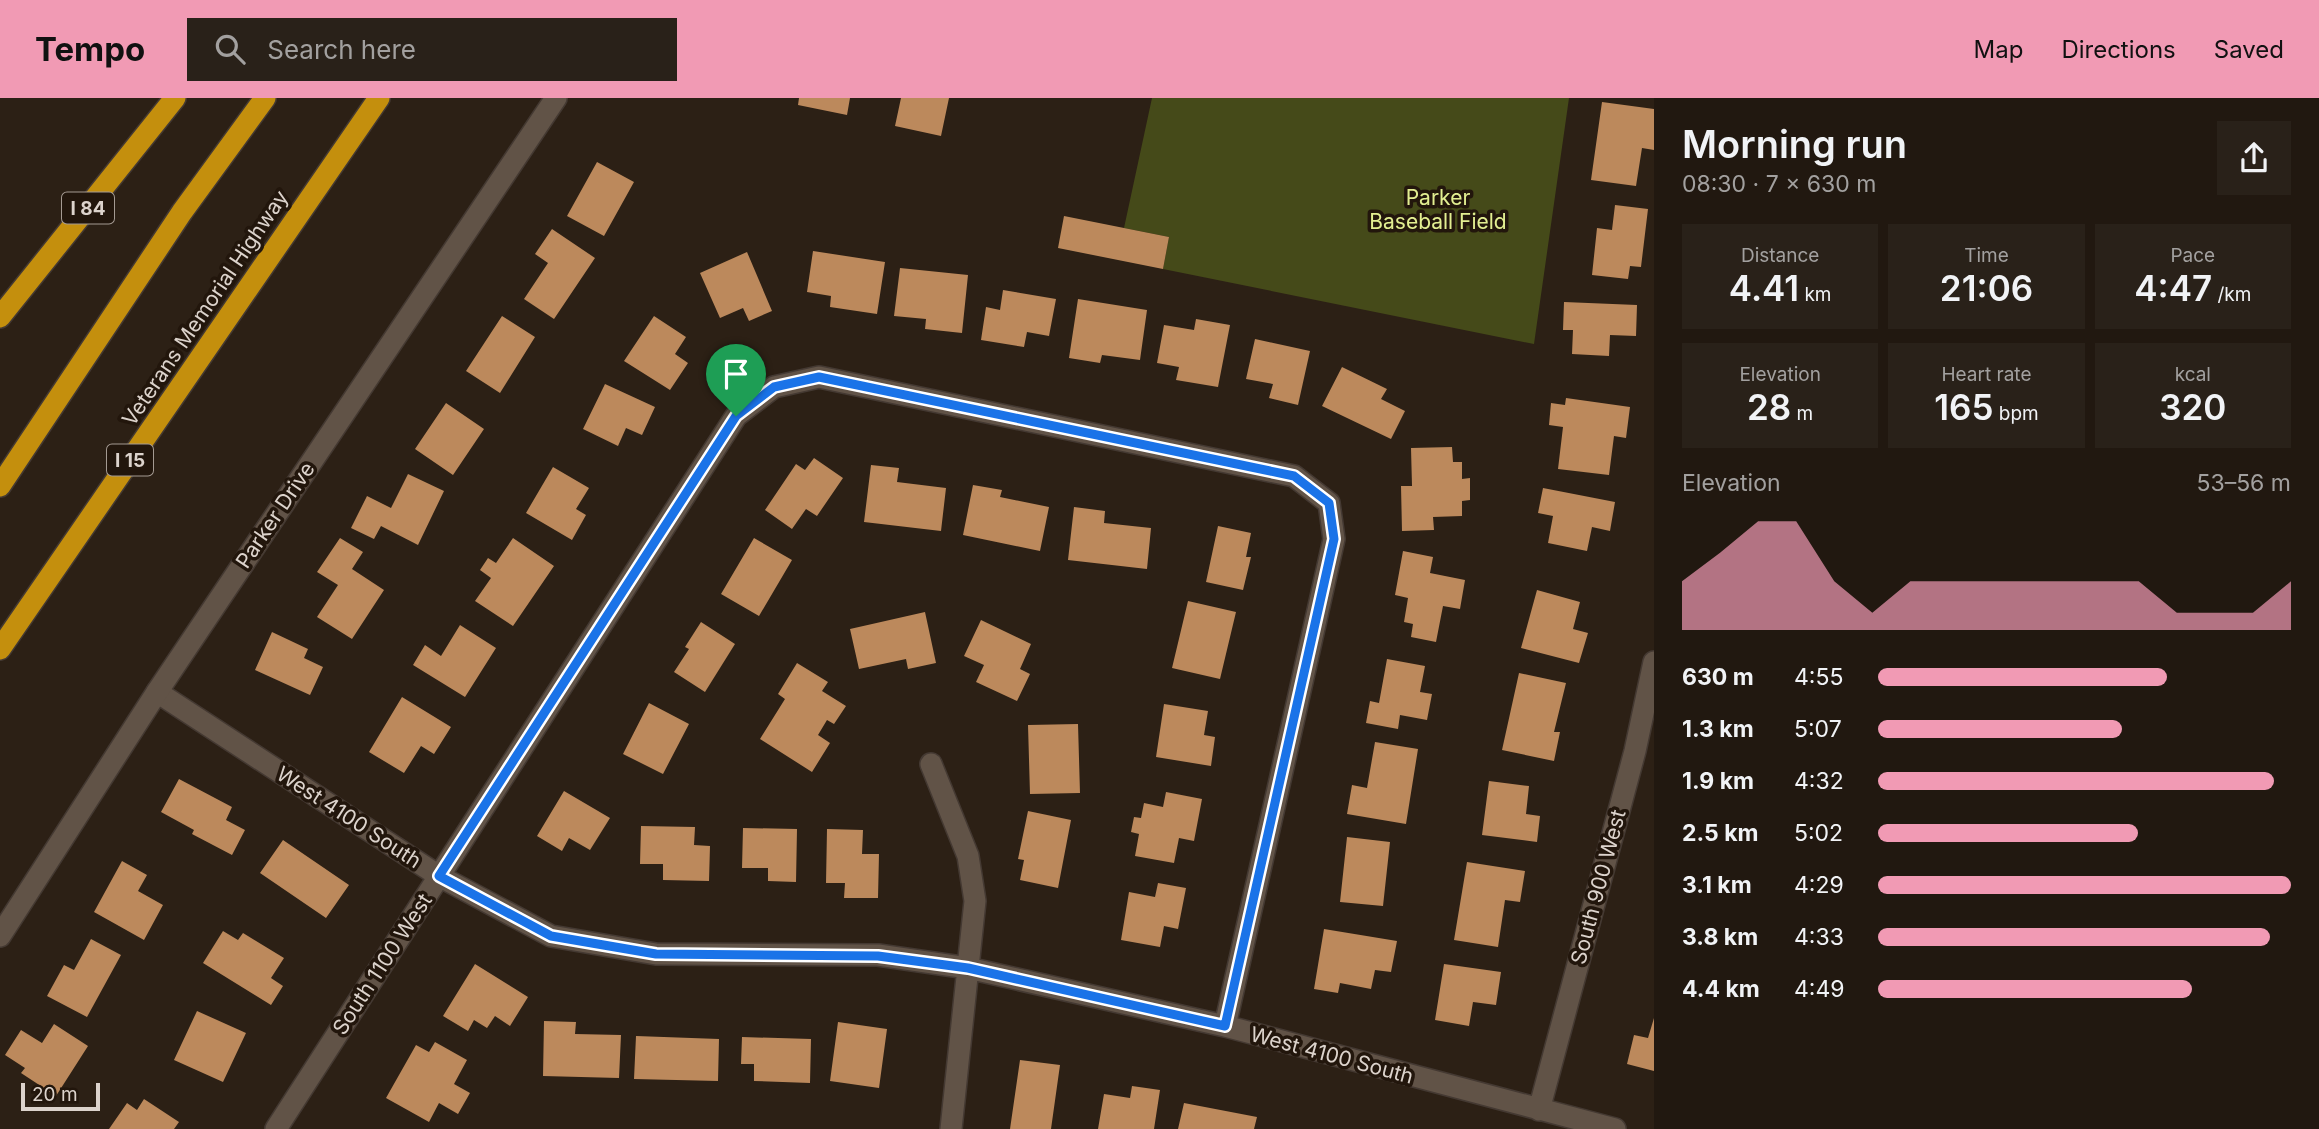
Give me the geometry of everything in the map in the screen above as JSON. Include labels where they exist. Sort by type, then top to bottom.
[{"type":"highway","name":"I 84","points":[[0,317],[175,98]]},
{"type":"highway","points":[[0,486],[182,212],[265,98]]},
{"type":"highway","name":"Veterans Memorial Highway","points":[[0,649],[379,98]]},
{"type":"street","name":"Parker Drive","points":[[0,936],[157,692],[556,98]]},
{"type":"street","name":"South 1100 West","points":[[275,1129],[736,416],[774,387],[819,377],[1294,476],[1329,503],[1334,539],[1225,1026]]},
{"type":"street","name":"South 900 West","points":[[1539,1110],[1644,753],[1654,663]]},
{"type":"street","name":"West 4100 South","points":[[157,692],[439,876],[551,936],[656,954],[878,956],[968,968],[1225,1026],[1615,1129]]},
{"type":"street","points":[[931,764],[968,856],[975,901],[951,1129]]},
{"type":"green space","name":"Parker Baseball Field","points":[[1152,98],[1569,98],[1534,344],[1163,269],[1169,237],[1124,228]]},
{"type":"building","points":[[799,98],[850,98],[847,115],[798,105]]},
{"type":"building","points":[[901,98],[949,98],[941,136],[895,126]]},
{"type":"building","points":[[1602,102],[1654,109],[1654,150],[1642,148],[1636,186],[1591,180]]},
{"type":"building","points":[[597,162],[634,182],[604,236],[567,216]]},
{"type":"building","points":[[1615,205],[1648,209],[1641,267],[1630,266],[1628,279],[1592,275],[1597,228],[1612,230]]},
{"type":"building","points":[[1064,216],[1169,237],[1163,269],[1058,248]]},
{"type":"building","points":[[552,229],[595,258],[554,319],[524,299],[548,263],[535,254]]},
{"type":"building","points":[[813,251],[885,262],[877,314],[830,307],[831,296],[807,292]]},
{"type":"building","points":[[747,252],[772,311],[749,321],[743,308],[720,318],[700,273]]},
{"type":"building","points":[[900,268],[968,275],[962,333],[925,329],[926,319],[894,316]]},
{"type":"building","points":[[1003,290],[1056,299],[1049,336],[1027,332],[1024,347],[981,340],[986,307],[1000,310]]},
{"type":"building","points":[[1078,299],[1147,310],[1140,360],[1102,355],[1100,363],[1069,358]]},
{"type":"building","points":[[1564,302],[1637,305],[1636,336],[1610,335],[1609,356],[1572,354],[1573,330],[1563,330]]},
{"type":"building","points":[[502,316],[535,337],[500,393],[466,371]]},
{"type":"building","points":[[654,316],[686,337],[675,354],[688,363],[670,390],[624,361]]},
{"type":"building","points":[[1196,319],[1230,325],[1218,387],[1176,380],[1179,367],[1157,363],[1164,325],[1194,330]]},
{"type":"building","points":[[1255,339],[1310,351],[1298,405],[1269,398],[1273,384],[1246,379]]},
{"type":"building","points":[[1342,367],[1387,389],[1381,399],[1405,411],[1391,439],[1322,406]]},
{"type":"building","points":[[605,384],[655,407],[642,435],[626,428],[618,446],[583,429]]},
{"type":"building","points":[[1566,398],[1630,407],[1626,438],[1614,436],[1609,475],[1558,469],[1563,427],[1549,425],[1551,403],[1565,405]]},
{"type":"building","points":[[446,403],[484,429],[453,475],[415,449]]},
{"type":"building","points":[[1452,447],[1453,462],[1462,462],[1462,479],[1470,478],[1470,500],[1462,501],[1462,516],[1433,517],[1434,530],[1402,531],[1401,486],[1412,486],[1411,448]]},
{"type":"building","points":[[814,458],[843,478],[817,516],[806,509],[792,529],[765,510],[796,464],[805,470]]},
{"type":"building","points":[[871,465],[899,468],[897,482],[946,488],[941,531],[864,522]]},
{"type":"building","points":[[553,467],[589,488],[576,509],[586,515],[572,540],[526,513]]},
{"type":"building","points":[[408,474],[444,491],[418,545],[381,526],[374,539],[351,528],[367,496],[391,508]]},
{"type":"building","points":[[973,485],[1002,490],[1000,497],[1049,507],[1040,551],[963,535]]},
{"type":"building","points":[[1543,488],[1615,502],[1610,531],[1592,527],[1587,551],[1548,543],[1553,516],[1538,513]]},
{"type":"building","points":[[1074,507],[1105,511],[1104,523],[1151,528],[1147,569],[1068,560]]},
{"type":"building","points":[[1218,526],[1251,533],[1246,557],[1251,557],[1243,590],[1206,582]]},
{"type":"building","points":[[340,538],[363,552],[352,569],[384,590],[352,639],[317,617],[338,585],[317,572]]},
{"type":"building","points":[[513,538],[554,566],[513,626],[475,601],[491,578],[480,570],[488,558],[496,563]]},
{"type":"building","points":[[754,538],[792,560],[759,616],[721,594]]},
{"type":"building","points":[[1403,551],[1433,557],[1430,573],[1465,580],[1460,609],[1443,606],[1436,642],[1411,637],[1413,624],[1404,622],[1408,598],[1395,595]]},
{"type":"building","points":[[1537,590],[1580,602],[1573,629],[1588,633],[1579,663],[1521,648]]},
{"type":"building","points":[[1188,601],[1236,612],[1220,679],[1172,668]]},
{"type":"building","points":[[925,612],[936,663],[908,669],[906,659],[859,669],[850,629]]},
{"type":"building","points":[[981,620],[1031,644],[1020,669],[1030,674],[1017,701],[976,682],[984,665],[964,656]]},
{"type":"building","points":[[701,622],[735,644],[705,692],[674,672],[689,649],[685,647]]},
{"type":"building","points":[[460,625],[496,648],[465,697],[413,665],[425,645],[441,656]]},
{"type":"building","points":[[272,632],[308,649],[304,658],[323,667],[310,695],[255,670]]},
{"type":"building","points":[[1387,659],[1425,666],[1420,692],[1432,694],[1427,720],[1400,715],[1398,729],[1366,723],[1370,701],[1379,703]]},
{"type":"building","points":[[797,663],[828,682],[822,691],[846,706],[834,724],[827,720],[818,735],[830,743],[812,772],[760,739],[785,699],[778,694]]},
{"type":"building","points":[[1519,673],[1566,683],[1554,732],[1560,732],[1554,761],[1502,750]]},
{"type":"building","points":[[402,697],[451,727],[434,754],[421,746],[404,773],[369,752]]},
{"type":"building","points":[[649,703],[689,724],[663,774],[623,754]]},
{"type":"building","points":[[1164,704],[1208,711],[1204,735],[1215,737],[1211,766],[1156,757]]},
{"type":"building","points":[[1078,724],[1080,793],[1030,794],[1028,725]]},
{"type":"building","points":[[1375,742],[1418,749],[1406,824],[1347,814],[1352,785],[1367,788]]},
{"type":"building","points":[[179,779],[232,807],[226,820],[245,830],[232,855],[192,834],[194,830],[161,812]]},
{"type":"building","points":[[1489,781],[1529,786],[1526,814],[1540,816],[1537,842],[1482,835]]},
{"type":"building","points":[[564,791],[610,818],[590,850],[569,838],[562,851],[537,836]]},
{"type":"building","points":[[1166,792],[1202,799],[1194,841],[1179,838],[1174,863],[1135,856],[1139,834],[1131,832],[1134,817],[1141,818],[1144,803],[1163,807]]},
{"type":"building","points":[[1028,811],[1071,820],[1058,888],[1020,880],[1024,860],[1018,859]]},
{"type":"building","points":[[641,826],[695,827],[694,845],[710,846],[709,881],[663,880],[663,864],[640,864]]},
{"type":"building","points":[[743,828],[797,829],[796,882],[768,881],[768,868],[742,868]]},
{"type":"building","points":[[827,829],[863,830],[862,854],[879,854],[878,898],[844,898],[845,883],[826,883]]},
{"type":"building","points":[[1347,837],[1390,842],[1383,906],[1340,902]]},
{"type":"building","points":[[283,840],[349,885],[326,918],[260,873]]},
{"type":"building","points":[[122,861],[147,875],[138,891],[163,905],[144,940],[94,912]]},
{"type":"building","points":[[1467,862],[1525,871],[1520,902],[1505,900],[1498,947],[1454,940]]},
{"type":"building","points":[[1158,883],[1186,888],[1178,929],[1164,926],[1160,947],[1121,940],[1129,892],[1155,897]]},
{"type":"building","points":[[1324,929],[1397,941],[1391,972],[1375,970],[1371,989],[1340,983],[1338,993],[1314,989]]},
{"type":"building","points":[[223,931],[238,940],[243,933],[284,958],[271,978],[283,986],[271,1005],[203,963]]},
{"type":"building","points":[[91,939],[121,955],[87,1017],[47,996],[64,965],[74,970]]},
{"type":"building","points":[[475,964],[528,997],[510,1026],[495,1016],[487,1028],[474,1020],[468,1031],[443,1016]]},
{"type":"building","points":[[1444,964],[1501,972],[1496,1005],[1473,1002],[1469,1026],[1435,1020]]},
{"type":"building","points":[[197,1011],[246,1033],[223,1082],[174,1060]]},
{"type":"building","points":[[1654,1018],[1654,1071],[1627,1064],[1634,1035],[1648,1038]]},
{"type":"building","points":[[544,1021],[576,1022],[575,1034],[621,1035],[619,1078],[543,1076]]},
{"type":"building","points":[[838,1022],[887,1029],[879,1088],[830,1081]]},
{"type":"building","points":[[54,1024],[88,1046],[56,1096],[21,1073],[25,1068],[5,1055],[21,1030],[42,1043]]},
{"type":"building","points":[[636,1036],[719,1039],[718,1081],[634,1079]]},
{"type":"building","points":[[742,1037],[811,1039],[810,1083],[754,1081],[754,1064],[741,1064]]},
{"type":"building","points":[[435,1042],[467,1060],[454,1084],[470,1093],[458,1114],[439,1103],[429,1122],[386,1098],[416,1045],[429,1052]]},
{"type":"building","points":[[1020,1060],[1060,1065],[1051,1129],[1010,1129]]},
{"type":"building","points":[[1132,1086],[1160,1090],[1154,1129],[1098,1129],[1104,1094],[1130,1098]]},
{"type":"building","points":[[144,1099],[179,1122],[174,1129],[109,1129],[127,1103],[137,1110]]},
{"type":"building","points":[[1184,1103],[1257,1117],[1254,1129],[1178,1129]]},
{"type":"route","points":[[819,377],[1294,476],[1329,503],[1334,539],[1225,1026],[968,968],[878,956],[656,954],[551,936],[439,876],[736,416],[774,387],[819,377]]}]
